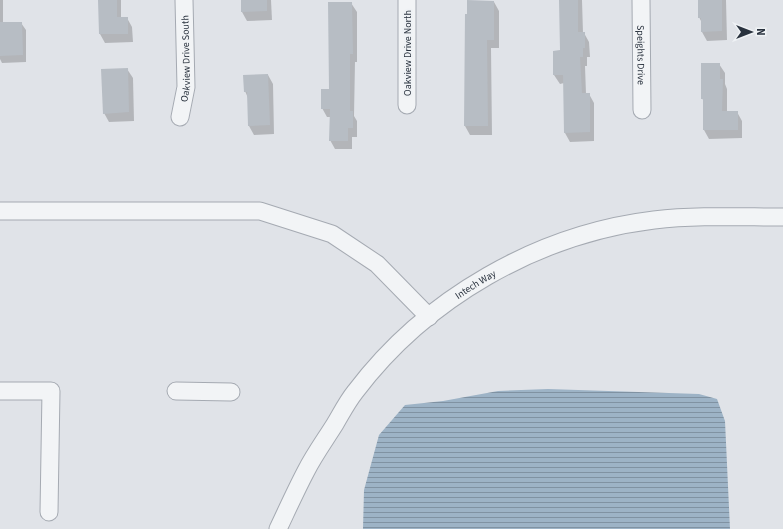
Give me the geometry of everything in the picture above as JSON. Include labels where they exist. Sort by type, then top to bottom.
[{"type":"street","name":"Oakview Drive South","points":[[180,117],[186,87],[184,0]]},
{"type":"street","name":"Oakview Drive North","points":[[407,0],[407,105]]},
{"type":"street","name":"Speights Drive","points":[[640,0],[642,110]]},
{"type":"street","points":[[0,211],[260,211],[332,234],[377,264],[429,316]]},
{"type":"street","name":"Intech Way","points":[[278,529],[306,470],[355,392],[397,344],[429,316],[440,307],[491,274],[567,239],[602,230],[661,219],[691,216],[783,217]]},
{"type":"street","points":[[0,391],[51,391],[49,512]]},
{"type":"street","points":[[176,391],[230,392]]},
{"type":"water","points":[[548,389],[699,394],[717,399],[725,421],[730,529],[363,529],[364,490],[379,435],[405,405],[443,401],[498,391]]},
{"type":"building","points":[[98,0],[117,0],[117,17],[128,17],[128,34],[99,34]]},
{"type":"building","points":[[241,0],[267,0],[267,11],[241,12]]},
{"type":"building","points":[[467,0],[494,1],[494,40],[487,40],[488,126],[464,126],[465,14],[467,14]]},
{"type":"building","points":[[559,0],[578,0],[578,32],[585,32],[585,48],[583,48],[583,57],[580,57],[582,93],[590,93],[590,132],[564,133],[563,75],[553,75],[553,51],[560,50]]},
{"type":"building","points":[[698,0],[722,0],[722,31],[701,32],[701,18],[698,18]]},
{"type":"building","points":[[328,2],[352,2],[353,54],[350,54],[350,111],[353,111],[353,128],[348,128],[348,141],[329,141],[330,109],[321,109],[321,89],[329,89]]},
{"type":"building","points":[[0,22],[22,22],[23,55],[0,56]]},
{"type":"building","points":[[701,63],[720,63],[720,79],[723,79],[722,111],[738,111],[738,130],[703,130]]},
{"type":"building","points":[[128,68],[129,112],[103,114],[101,69]]},
{"type":"building","points":[[268,74],[270,125],[248,126],[247,92],[244,92],[243,75]]}]
